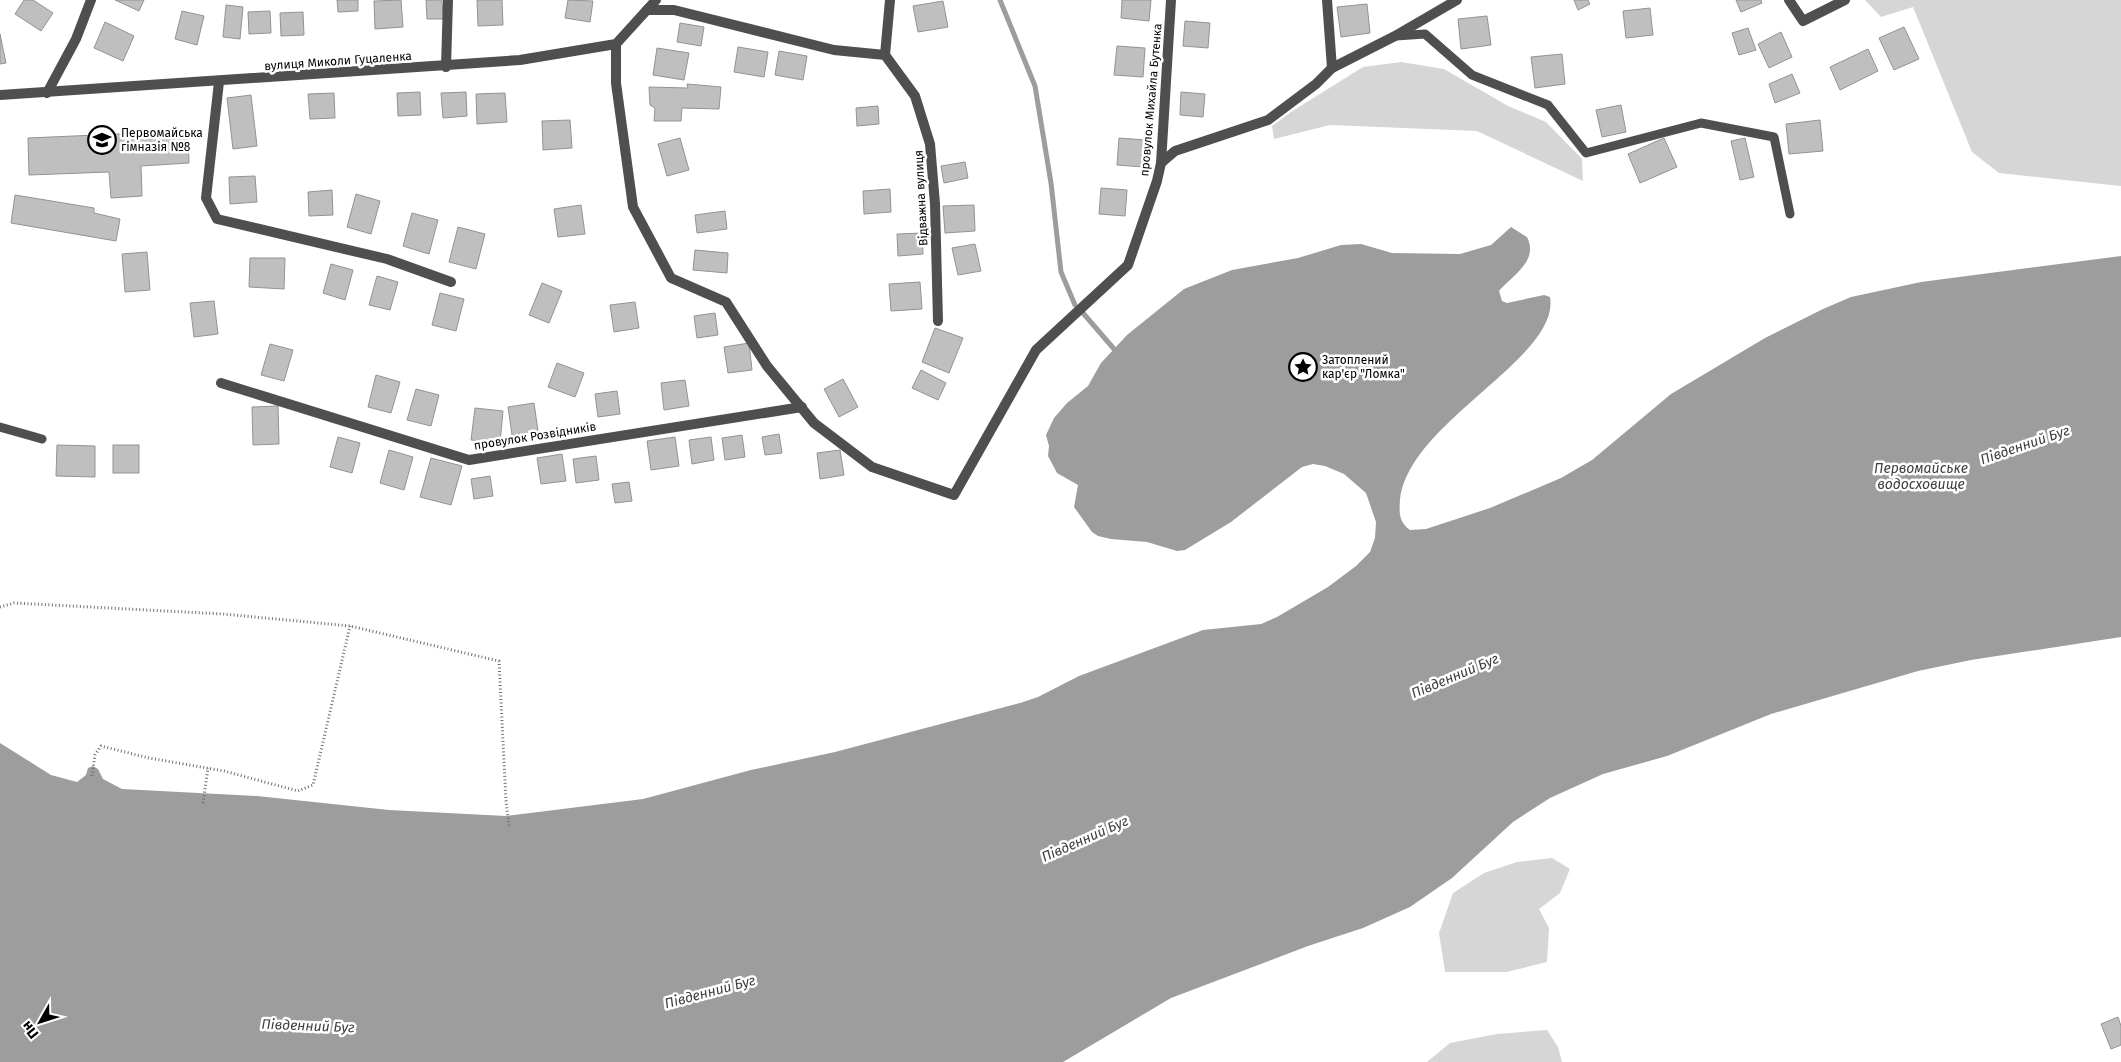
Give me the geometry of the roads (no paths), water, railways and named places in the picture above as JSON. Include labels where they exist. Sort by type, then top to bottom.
[{"type":"street","points":[[48,93],[76,39],[91,0]]},
{"type":"street","points":[[446,67],[448,0]]},
{"type":"street","points":[[656,0],[616,44],[616,83],[633,206],[671,278],[726,302],[767,366],[802,408]]},
{"type":"street","points":[[647,10],[674,10],[834,50],[885,55],[890,0]]},
{"type":"street","name":"провулок Михайла Бутенка","points":[[802,408],[814,423],[872,467],[954,495],[1036,350],[1128,264],[1158,181],[1161,163],[1172,0]]},
{"type":"street","points":[[1327,0],[1332,68]]},
{"type":"street","points":[[1161,163],[1175,151],[1268,120],[1316,84],[1332,68],[1395,36],[1457,0]]},
{"type":"street","points":[[1789,0],[1803,21],[1845,0]]},
{"type":"street","name":"вулиця Миколи Гуцаленка","points":[[0,95],[446,67],[520,60],[616,44]]},
{"type":"street","name":"Відважна вулиця","points":[[885,55],[914,96],[930,144],[935,204],[938,321]]},
{"type":"street","points":[[218,82],[206,198],[217,219],[386,259],[451,282]]},
{"type":"street","name":"провулок Розвідників","points":[[221,383],[469,460],[802,408]]},
{"type":"lane","points":[[1395,36],[1425,34],[1472,75],[1548,105],[1586,153],[1701,123],[1774,137],[1790,214]]},
{"type":"lane","points":[[0,427],[42,439]]},
{"type":"water","name":"Первомайське водосховище","points":[[1511,227],[1527,237],[1530,253],[1523,267],[1499,291],[1502,301],[1507,303],[1544,295],[1550,297],[1547,320],[1532,343],[1428,444],[1409,471],[1400,500],[1400,517],[1410,530],[1426,529],[1490,508],[1561,478],[1592,460],[1671,394],[1765,338],[1851,297],[1921,282],[2121,256],[2121,637],[1971,660],[1918,671],[1771,714],[1667,756],[1603,774],[1550,798],[1513,822],[1452,878],[1410,907],[1363,928],[1308,946],[1171,998],[1063,1062],[0,1062],[0,743],[51,775],[77,782],[86,775],[88,768],[93,766],[98,769],[103,779],[122,789],[257,796],[389,810],[506,816],[643,799],[751,770],[835,752],[1020,703],[1038,697],[1079,676],[1203,630],[1261,624],[1277,617],[1328,587],[1356,566],[1370,552],[1375,538],[1376,522],[1366,493],[1344,474],[1325,466],[1313,464],[1302,467],[1231,522],[1185,550],[1177,551],[1147,542],[1098,536],[1092,532],[1074,507],[1078,485],[1057,473],[1048,456],[1049,446],[1046,435],[1054,418],[1067,403],[1088,386],[1101,363],[1127,335],[1184,289],[1232,270],[1298,258],[1341,245],[1361,244],[1392,253],[1460,254],[1491,245]]},
{"type":"waterway","points":[[1000,0],[1035,86],[1051,183],[1061,272],[1075,305]]},
{"type":"waterway","points":[[1083,313],[1114,349],[1120,353]]},
{"type":"place","name":"Первомайська гімназія №8","points":[[102,140]]},
{"type":"place","name":"Затоплений кар'єр \"Ломка\"","points":[[1303,367]]},
{"type":"water label","name":"Південний Буг","points":[[2025,445]]},
{"type":"water label","name":"Південний Буг","points":[[1455,676]]},
{"type":"water label","name":"Південний Буг","points":[[1085,839]]},
{"type":"water label","name":"Південний Буг","points":[[710,992]]},
{"type":"water label","name":"Південний Буг","points":[[308,1026]]}]
